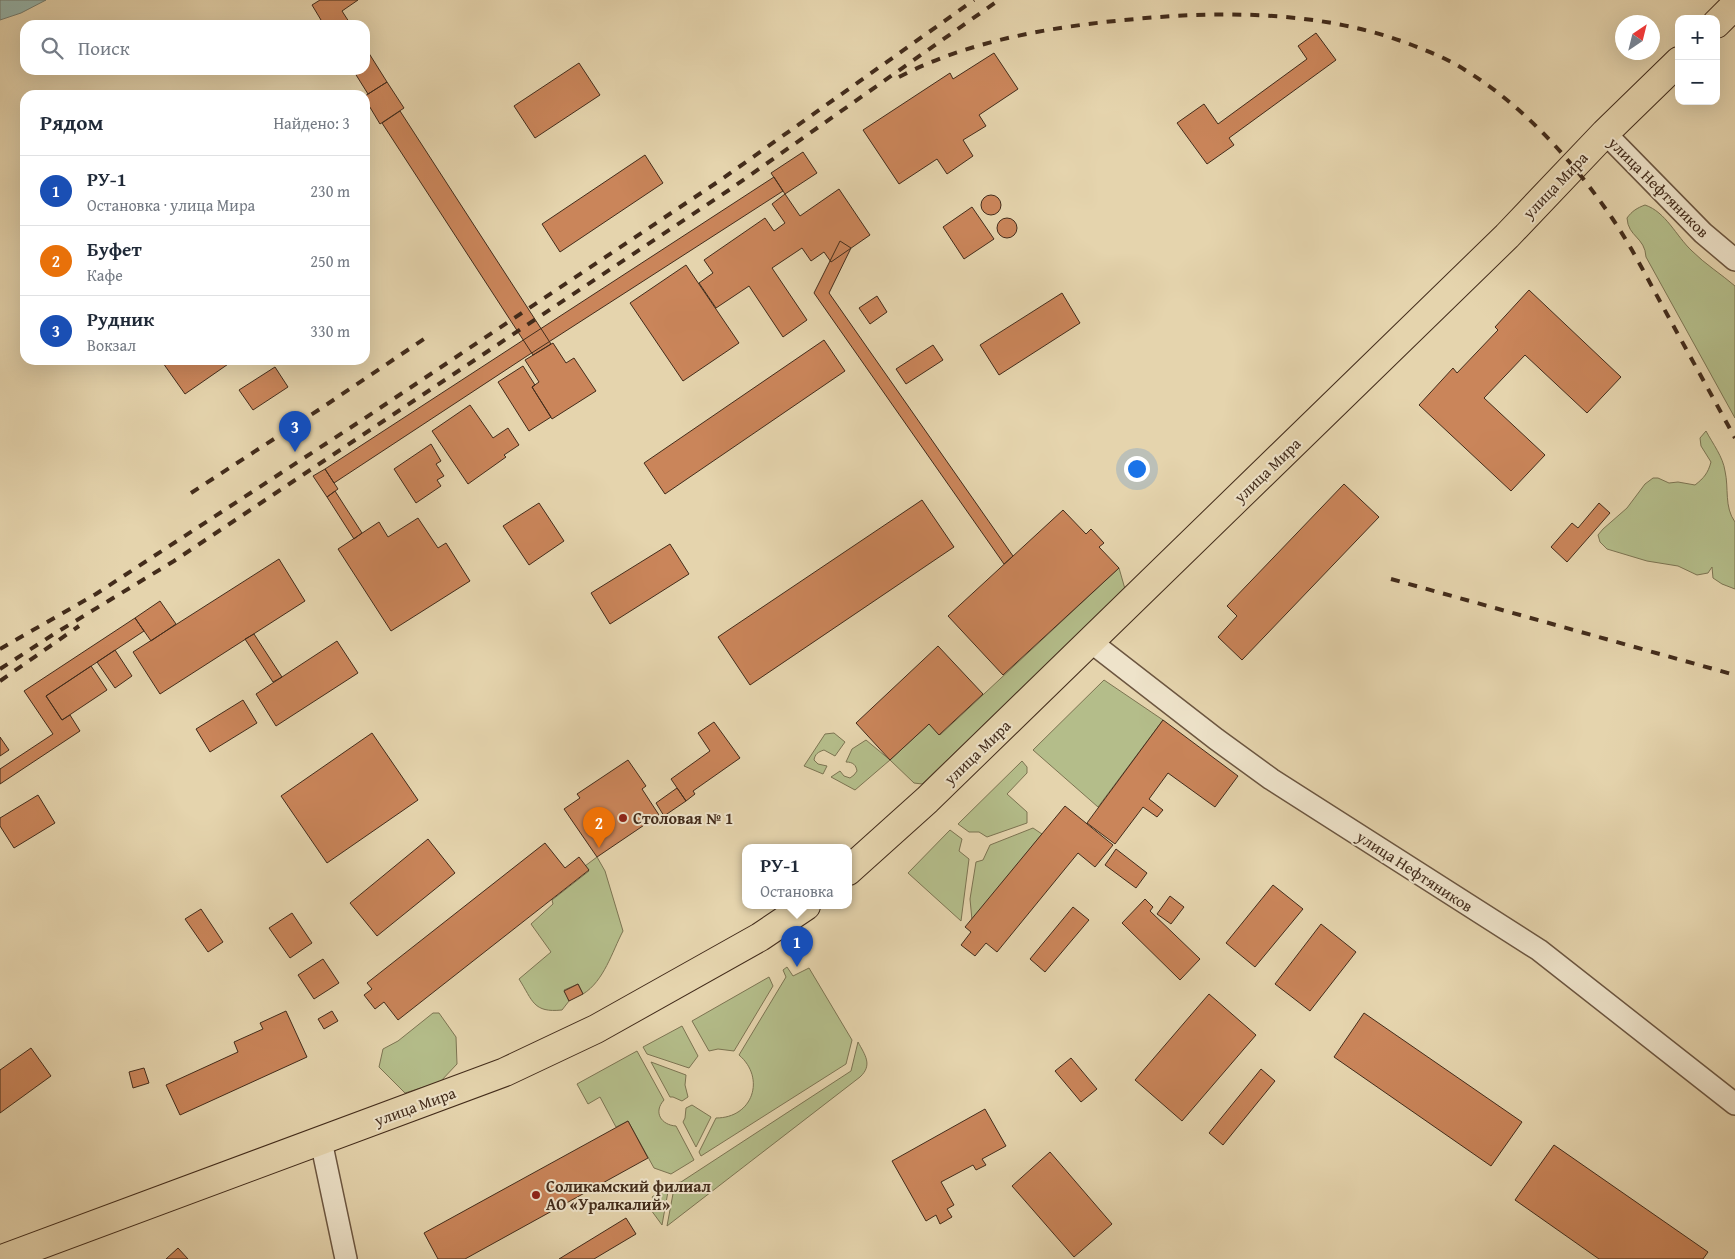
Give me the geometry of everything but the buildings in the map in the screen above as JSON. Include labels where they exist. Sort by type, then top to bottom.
[{"type":"highway","points":[[1720,20],[1735,5]]},
{"type":"highway","name":"улица Мира","points":[[852,867],[927,800],[1091,642],[1507,236],[1605,133],[1675,65]]},
{"type":"highway","name":"улица Мира","points":[[2,1259],[505,1072],[596,1029],[760,937],[802,909]]},
{"type":"street","name":"улица Нефтяников","points":[[1605,133],[1703,233],[1735,260]]},
{"type":"street","name":"улица Нефтяников","points":[[1091,642],[1271,779],[1539,950],[1735,1104]]},
{"type":"street","points":[[321,1141],[346,1259]]},
{"type":"green space","points":[[1645,205],[1659,213],[1692,251],[1735,286],[1735,418],[1646,257],[1643,245],[1630,229],[1627,218],[1635,210]]},
{"type":"green space","points":[[1706,431],[1724,466],[1729,510],[1735,522],[1735,589],[1713,578],[1712,567],[1708,573],[1697,575],[1678,566],[1647,561],[1607,549],[1600,542],[1598,535],[1627,508],[1645,484],[1653,478],[1669,483],[1678,482],[1695,485],[1701,480],[1711,462],[1701,446],[1700,438]]},
{"type":"green space","points":[[1119,568],[1125,589],[922,784],[914,783],[890,760],[929,724],[940,735]]},
{"type":"green space","points":[[1104,680],[1163,720],[1098,807],[1033,750]]},
{"type":"green space","points":[[834,733],[845,742],[835,756],[824,750],[818,752],[814,760],[818,764],[827,766],[823,774],[804,766],[825,734]]},
{"type":"green space","points":[[866,740],[890,760],[855,790],[831,777],[840,771],[844,776],[850,778],[854,775],[857,771],[855,766],[852,763],[846,762],[852,749]]},
{"type":"green space","points":[[1022,761],[1027,767],[1027,773],[1007,794],[1027,812],[1027,823],[987,837],[979,832],[969,832],[958,824]]},
{"type":"green space","points":[[1033,828],[1042,834],[972,920],[970,899],[976,862],[983,860],[990,845]]},
{"type":"green space","points":[[950,830],[962,839],[959,851],[969,859],[961,921],[908,873]]},
{"type":"green space","points":[[597,857],[605,871],[623,931],[597,982],[583,994],[578,984],[564,990],[569,1001],[562,1010],[545,1010],[535,1004],[519,979],[551,952],[531,924],[553,904],[552,900],[589,871],[585,866]]},
{"type":"green space","points":[[787,967],[793,976],[809,968],[852,1040],[846,1064],[701,1156],[699,1152],[716,1118],[729,1116],[747,1104],[753,1085],[752,1075],[747,1064],[739,1055],[786,977],[783,970]]},
{"type":"green space","points":[[769,977],[773,986],[734,1051],[718,1049],[709,1051],[692,1021]]},
{"type":"green space","points":[[433,1013],[439,1013],[456,1037],[457,1064],[440,1082],[405,1093],[379,1067],[383,1049],[398,1041]]},
{"type":"green space","points":[[682,1026],[698,1056],[689,1068],[647,1054],[643,1047]]},
{"type":"green space","points":[[858,1042],[867,1064],[864,1073],[860,1077],[667,1226],[675,1183],[681,1182],[851,1071]]},
{"type":"green space","points":[[637,1051],[664,1100],[659,1109],[660,1117],[666,1123],[676,1126],[694,1160],[671,1174],[654,1168],[628,1121],[616,1127],[600,1097],[588,1104],[577,1084]]},
{"type":"green space","points":[[651,1062],[686,1075],[685,1085],[688,1097],[682,1101],[670,1097]]},
{"type":"green space","points":[[692,1105],[711,1117],[696,1147],[683,1122],[686,1108]]},
{"type":"green space","points":[[669,1186],[662,1225],[651,1210],[658,1206],[652,1197]]},
{"type":"water","points":[[0,0],[46,0],[21,13],[0,20]]},
{"type":"railway","points":[[0,649],[96,594],[359,422],[722,179],[974,0]]},
{"type":"railway","points":[[0,669],[174,561],[729,190],[999,0]]},
{"type":"railway","points":[[899,77],[960,51],[1025,34],[1092,24],[1191,15],[1255,15],[1319,21],[1382,35],[1432,53],[1465,70],[1507,100],[1546,136],[1581,176],[1626,239],[1735,438]]},
{"type":"railway","points":[[191,493],[427,337]]},
{"type":"railway","points":[[1391,579],[1735,675]]},
{"type":"railway","points":[[0,681],[79,626]]},
{"type":"place","name":"Рудник","points":[[295,452]]},
{"type":"place","name":"Столовая № 1","points":[[623,818]]},
{"type":"place","name":"Буфет","points":[[599,848]]},
{"type":"place","name":"РУ-1","points":[[797,967]]},
{"type":"place","name":"Соликамский филиал АО «Уралкалий»","points":[[536,1195]]}]
